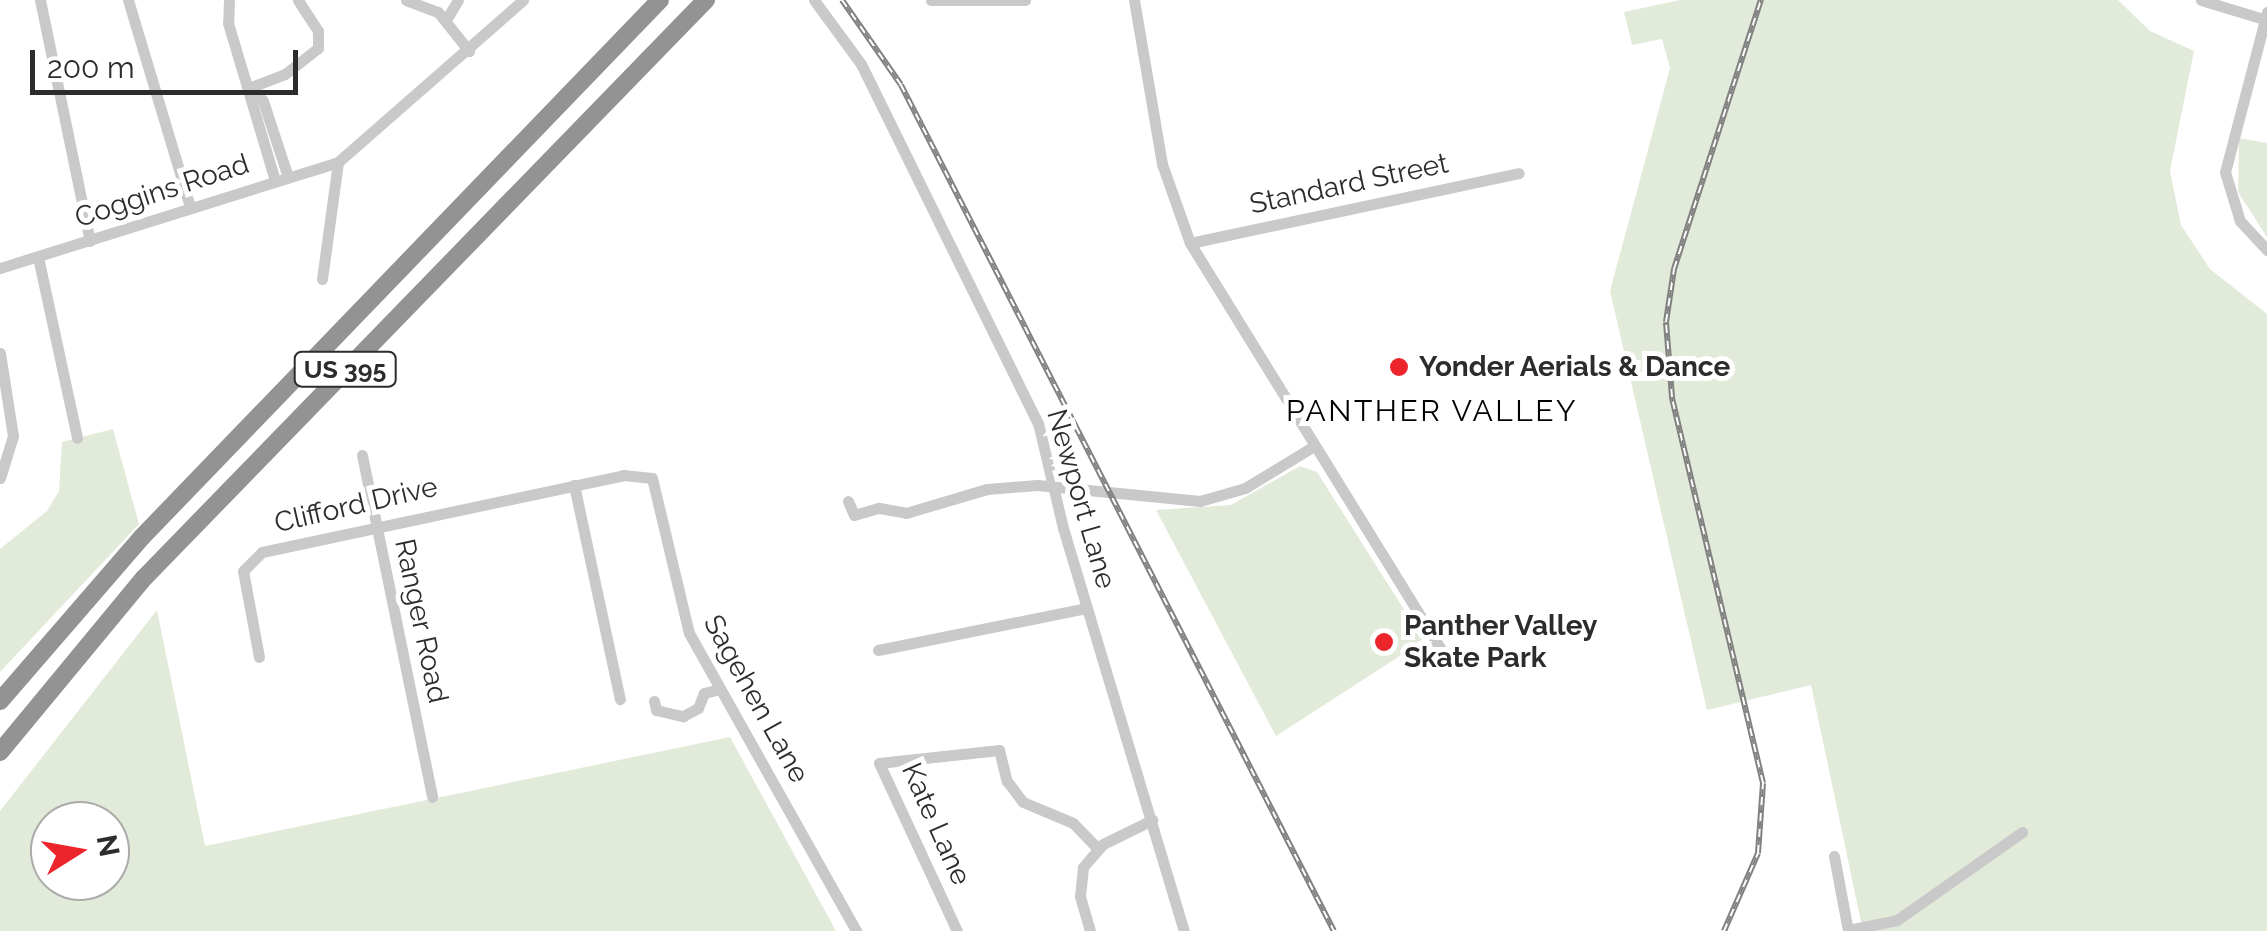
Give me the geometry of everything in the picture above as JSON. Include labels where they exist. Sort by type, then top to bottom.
[{"type":"highway","name":"US 395","points":[[0,701],[142,537],[660,0]]},
{"type":"highway","name":"US 395","points":[[0,752],[145,577],[706,0]]},
{"type":"street","points":[[40,0],[90,241]]},
{"type":"street","points":[[128,0],[190,207]]},
{"type":"street","points":[[229,0],[228,24],[250,87],[275,181]]},
{"type":"street","points":[[250,87],[294,69],[318,48],[318,31],[298,0]]},
{"type":"street","points":[[406,0],[446,20],[469,51]]},
{"type":"street","points":[[446,20],[458,0]]},
{"type":"street","points":[[322,278],[338,162],[523,0]]},
{"type":"street","name":"Newport Lane","points":[[814,0],[860,64],[1038,424],[1086,608],[1184,931]]},
{"type":"street","points":[[930,0],[1025,0]]},
{"type":"street","points":[[1134,0],[1162,164],[1190,243],[1443,653]]},
{"type":"street","points":[[2201,0],[2266,17],[2225,172],[2240,221],[2267,250]]},
{"type":"street","points":[[250,87],[264,101],[288,177]]},
{"type":"street","name":"Coggins Road","points":[[0,268],[338,162]]},
{"type":"street","name":"Standard Street","points":[[1190,243],[1519,173]]},
{"type":"street","points":[[38,257],[78,438]]},
{"type":"street","points":[[0,353],[14,436],[0,478]]},
{"type":"street","points":[[848,501],[854,515],[878,508],[906,512],[987,489],[1210,499],[1245,488],[1314,446]]},
{"type":"street","name":"Ranger Road","points":[[362,455],[432,796]]},
{"type":"street","name":"Clifford Drive","points":[[259,657],[247,565],[262,552],[629,474],[652,478]]},
{"type":"street","name":"Sagehen Lane","points":[[652,478],[682,618],[856,931]]},
{"type":"street","points":[[574,485],[620,698]]},
{"type":"street","points":[[878,650],[1086,608]]},
{"type":"street","points":[[654,700],[656,710],[682,716],[698,708],[704,693],[720,689]]},
{"type":"street","name":"Kate Lane","points":[[957,931],[879,763],[999,750],[1008,781],[1023,802],[1072,823],[1097,848]]},
{"type":"street","points":[[1090,931],[1079,887],[1097,848],[1152,820]]},
{"type":"street","points":[[1834,856],[1848,930],[1897,920],[2022,832]]},
{"type":"green space","points":[[1680,0],[2118,0],[2150,31],[2194,51],[2170,171],[2181,225],[2210,269],[2267,314],[2267,931],[1863,931],[1811,685],[1707,710],[1610,291],[1670,68],[1662,39],[1632,45],[1624,12]]},
{"type":"green space","points":[[2239,138],[2267,143],[2267,237],[2238,192]]},
{"type":"green space","points":[[113,429],[139,524],[0,672],[0,549],[47,511],[59,491],[62,442]]},
{"type":"green space","points":[[1300,466],[1317,472],[1422,638],[1419,651],[1406,652],[1276,736],[1156,510],[1231,505]]},
{"type":"green space","points":[[157,610],[205,846],[730,737],[836,931],[0,931],[0,811]]},
{"type":"railway","points":[[842,0],[901,85],[1334,931]]},
{"type":"railway","points":[[1724,931],[1758,853],[1763,783],[1672,397],[1666,322],[1674,269],[1761,0]]},
{"type":"place","name":"Yonder Aerials & Dance","points":[[1399,367]]},
{"type":"place","name":"Panther Valley Skate Park","points":[[1384,642]]},
{"type":"district","name":"PANTHER VALLEY","points":[[1432,411]]}]
